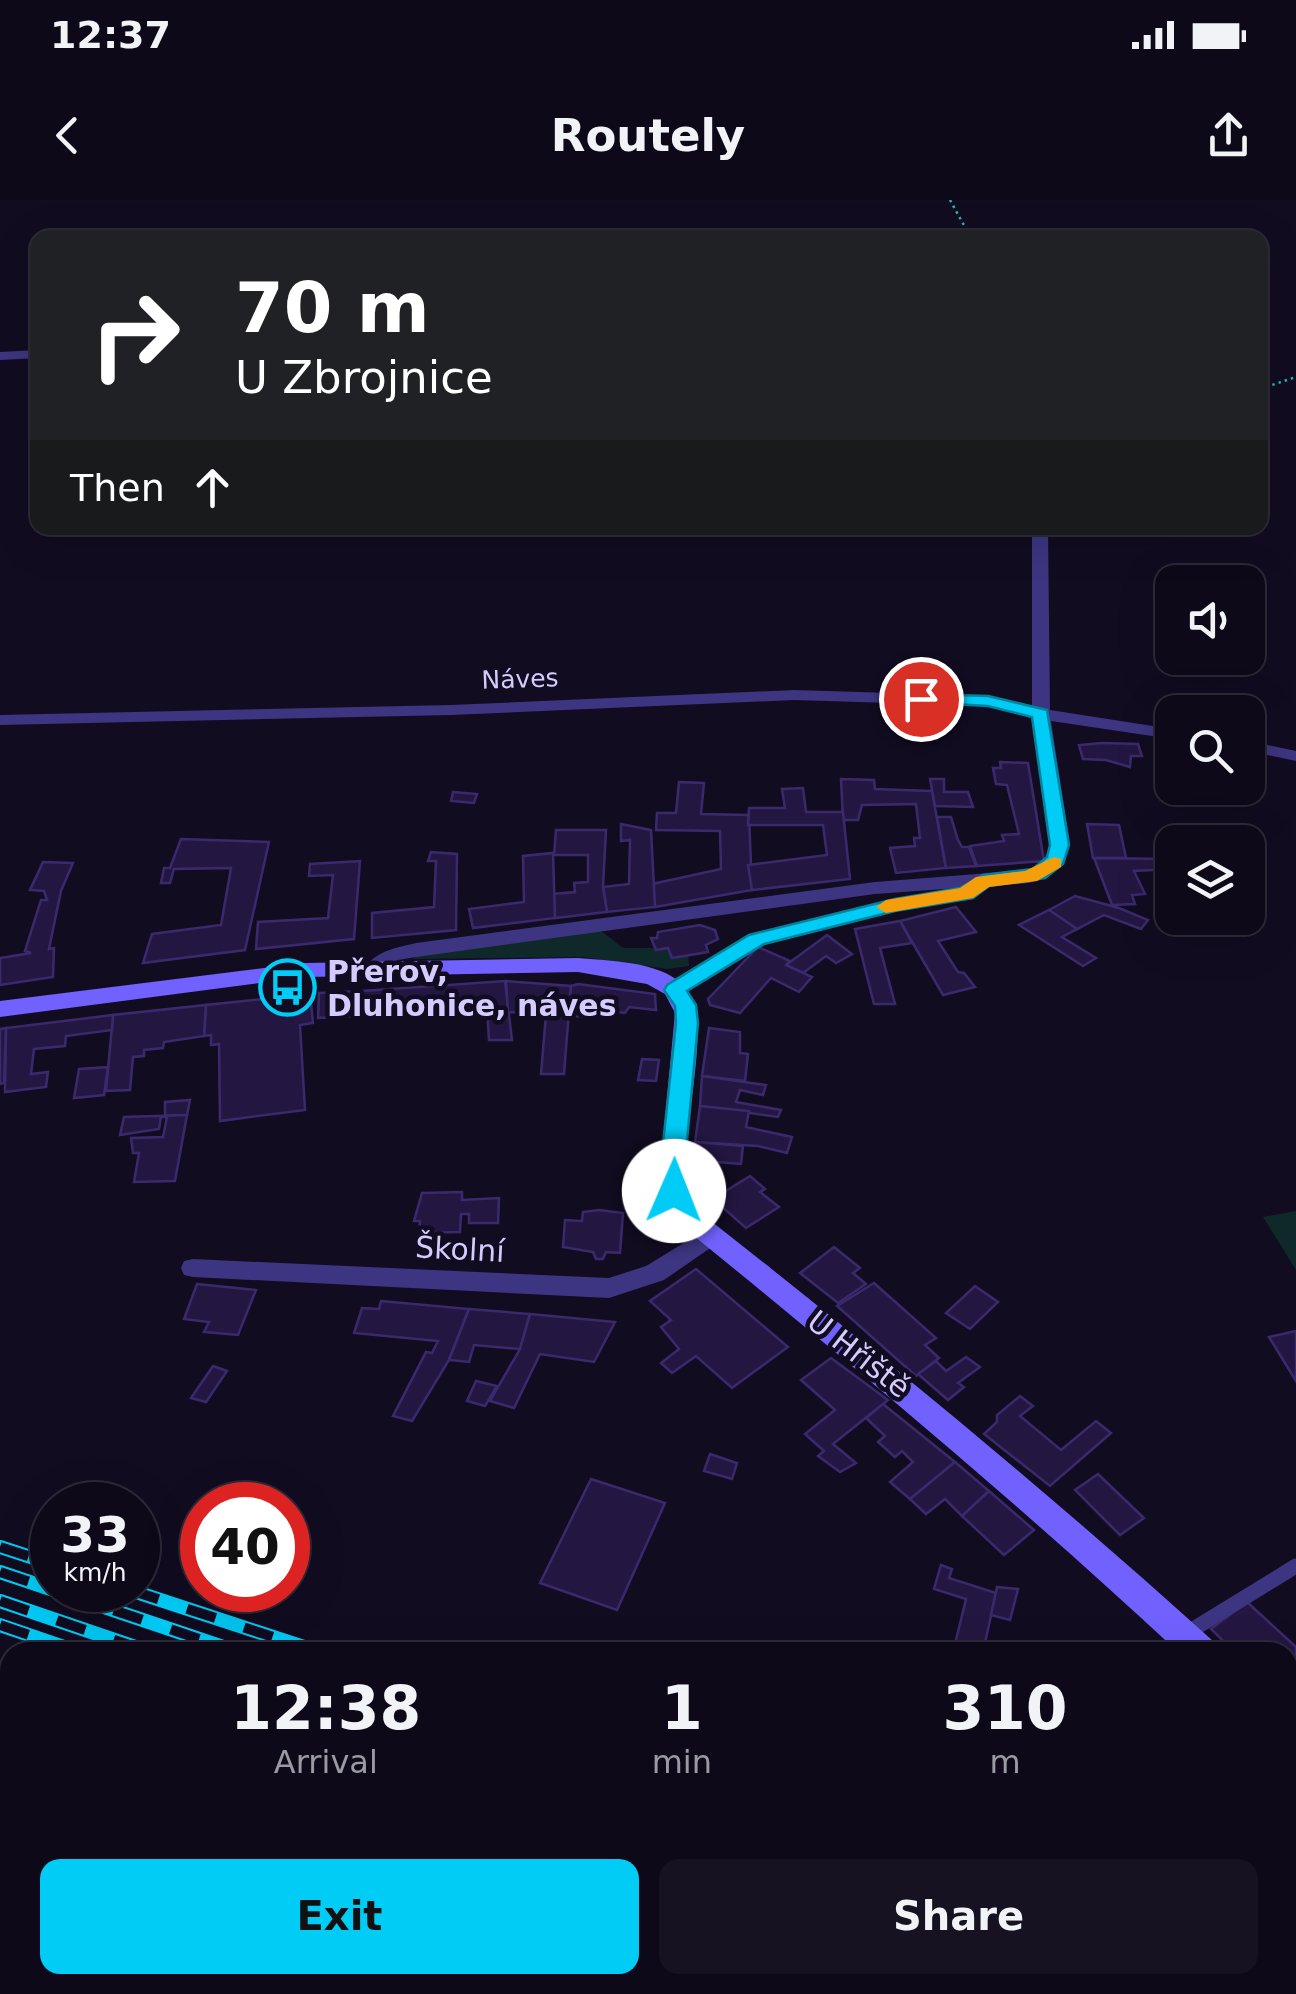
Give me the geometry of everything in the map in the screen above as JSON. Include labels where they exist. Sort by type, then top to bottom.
[{"type":"street","points":[[0,356],[30,354]]},
{"type":"street","points":[[376,966],[403,952],[875,888],[1038,874],[1052,866],[1059,853],[1041,714],[1040,535]]},
{"type":"street","name":"Náves","points":[[0,720],[451,710],[794,695],[988,701],[1041,714],[1155,731]]},
{"type":"street","points":[[1265,750],[1296,756]]},
{"type":"street","points":[[0,1009],[244,976],[376,966],[604,968],[642,974],[674,990],[756,939],[895,905],[966,894],[983,881]]},
{"type":"street","name":"U Hřiště","points":[[674,990],[685,1005],[687,1023],[672,1178],[679,1205],[710,1236],[916,1399],[1190,1642]]},
{"type":"street","name":"Školní","points":[[193,1268],[609,1288],[654,1274],[710,1236]]},
{"type":"lane","points":[[1195,1642],[1296,1566]]},
{"type":"path","points":[[950,200],[967,230]]},
{"type":"path","points":[[1268,386],[1296,376]]},
{"type":"green space","points":[[600,930],[623,948],[668,948],[672,958],[688,955],[689,966],[667,969],[582,957],[414,959],[414,954]]},
{"type":"green space","points":[[1296,1211],[1296,1270],[1263,1217]]},
{"type":"building","points":[[1138,744],[1142,756],[1131,756],[1130,767],[1083,759],[1079,745]]},
{"type":"building","points":[[1000,762],[1028,763],[1044,861],[977,866],[970,846],[1004,841],[1002,835],[1019,834],[1007,785],[996,784],[993,768],[1001,768]]},
{"type":"building","points":[[841,779],[874,780],[875,789],[932,791],[946,868],[896,873],[890,848],[915,846],[914,838],[920,838],[916,804],[862,805],[858,820],[843,820]]},
{"type":"building","points":[[930,779],[944,779],[944,792],[968,792],[973,807],[935,806]]},
{"type":"building","points":[[679,782],[704,783],[701,814],[749,815],[752,890],[655,907],[652,884],[721,869],[720,831],[656,830],[657,813],[676,813]]},
{"type":"building","points":[[803,788],[806,812],[843,812],[850,879],[752,890],[748,865],[827,855],[823,825],[748,825],[749,808],[785,808],[782,789]]},
{"type":"building","points":[[453,792],[477,794],[474,803],[451,801]]},
{"type":"building","points":[[937,817],[951,817],[958,840],[962,847],[969,847],[976,866],[946,868]]},
{"type":"building","points":[[621,824],[651,830],[655,907],[607,912],[603,887],[629,884],[630,840],[621,841]]},
{"type":"building","points":[[1087,824],[1119,825],[1126,858],[1093,858]]},
{"type":"building","points":[[556,830],[606,830],[603,887],[607,912],[555,918],[553,894],[575,892],[574,883],[588,882],[588,855],[554,855]]},
{"type":"building","points":[[181,839],[269,842],[245,950],[143,963],[152,934],[221,925],[231,868],[174,869],[170,883],[161,883],[164,868],[170,868]]},
{"type":"building","points":[[431,852],[457,854],[456,930],[372,938],[372,913],[434,907],[436,861],[428,861]]},
{"type":"building","points":[[553,853],[555,918],[473,928],[469,909],[524,902],[523,856]]},
{"type":"building","points":[[1094,858],[1155,859],[1155,870],[1134,871],[1145,894],[1132,895],[1135,904],[1112,905]]},
{"type":"building","points":[[360,861],[354,939],[256,949],[258,922],[328,918],[333,875],[309,876],[310,864]]},
{"type":"building","points":[[43,862],[73,863],[61,891],[49,949],[54,948],[53,977],[0,985],[0,958],[31,953],[25,951],[41,900],[47,900],[44,891],[30,890]]},
{"type":"building","points":[[1075,896],[1148,920],[1141,929],[1104,915],[1077,929],[1049,910]]},
{"type":"building","points":[[956,907],[976,932],[938,941],[958,972],[964,973],[975,987],[943,995],[900,921]]},
{"type":"building","points":[[1049,910],[1077,929],[1062,937],[1096,958],[1083,966],[1019,925]]},
{"type":"building","points":[[900,921],[912,943],[880,948],[895,1004],[874,1004],[855,929]]},
{"type":"building","points":[[700,925],[715,930],[718,939],[706,945],[708,952],[672,958],[668,948],[656,950],[651,938],[657,938],[658,932]]},
{"type":"building","points":[[827,935],[852,954],[836,963],[826,956],[803,973],[786,965]]},
{"type":"building","points":[[758,947],[790,961],[786,965],[812,977],[799,992],[771,978],[740,1013],[710,1005],[708,999]]},
{"type":"building","points":[[505,981],[512,1040],[489,1040],[487,1007],[361,1012],[362,991]]},
{"type":"building","points":[[506,981],[571,986],[564,1074],[541,1074],[546,1014],[508,1012]]},
{"type":"building","points":[[571,986],[655,994],[656,1010],[629,1007],[625,1013],[599,1010],[598,1017],[569,1016]]},
{"type":"building","points":[[362,991],[361,1016],[318,1018],[319,993]]},
{"type":"building","points":[[310,994],[313,1023],[300,1025],[305,1110],[220,1121],[219,1044],[211,1045],[211,1035],[204,1036],[206,1005]]},
{"type":"building","points":[[206,1005],[204,1036],[164,1042],[163,1048],[144,1050],[144,1056],[133,1057],[130,1090],[106,1091],[113,1015]]},
{"type":"building","points":[[113,1015],[112,1030],[66,1036],[65,1046],[34,1049],[31,1074],[48,1072],[46,1087],[5,1092],[6,1028]]},
{"type":"building","points":[[6,1028],[4,1083],[0,1084],[0,1029]]},
{"type":"building","points":[[709,1028],[740,1032],[740,1053],[748,1054],[745,1081],[702,1076]]},
{"type":"building","points":[[642,1059],[659,1060],[656,1081],[638,1080]]},
{"type":"building","points":[[108,1067],[104,1095],[74,1098],[79,1069]]},
{"type":"building","points":[[702,1076],[766,1085],[763,1095],[740,1090],[736,1102],[781,1110],[778,1117],[700,1106]]},
{"type":"building","points":[[190,1100],[187,1115],[165,1116],[165,1102]]},
{"type":"building","points":[[700,1106],[749,1111],[746,1127],[792,1137],[787,1153],[758,1146],[695,1142]]},
{"type":"building","points":[[187,1115],[175,1181],[134,1182],[139,1153],[133,1153],[131,1138],[163,1137],[167,1117],[161,1117],[159,1129],[120,1135],[124,1117]]},
{"type":"building","points":[[695,1142],[743,1146],[741,1164],[693,1160]]},
{"type":"building","points":[[750,1176],[765,1189],[760,1192],[779,1207],[746,1228],[713,1199]]},
{"type":"building","points":[[462,1192],[462,1200],[499,1198],[498,1223],[469,1223],[469,1214],[461,1214],[460,1232],[419,1233],[420,1221],[414,1221],[422,1193]]},
{"type":"building","points":[[583,1212],[623,1213],[620,1253],[606,1252],[603,1259],[596,1259],[593,1252],[563,1247],[565,1220],[582,1221]]},
{"type":"building","points":[[834,1247],[860,1268],[853,1273],[866,1284],[838,1303],[800,1273]]},
{"type":"building","points":[[696,1269],[788,1347],[732,1388],[696,1356],[672,1373],[661,1363],[679,1349],[661,1327],[671,1320],[650,1301]]},
{"type":"building","points":[[874,1283],[936,1338],[925,1345],[939,1358],[916,1376],[837,1306]]},
{"type":"building","points":[[197,1284],[256,1290],[238,1335],[204,1332],[209,1322],[184,1319]]},
{"type":"building","points":[[975,1286],[998,1302],[970,1329],[946,1313]]},
{"type":"building","points":[[381,1301],[469,1309],[449,1360],[412,1421],[393,1416],[426,1352],[432,1353],[438,1341],[354,1333],[362,1308],[379,1309]]},
{"type":"building","points":[[469,1309],[530,1314],[520,1349],[474,1345],[469,1362],[449,1360]]},
{"type":"building","points":[[530,1314],[615,1322],[594,1362],[540,1354],[514,1408],[490,1401],[520,1349]]},
{"type":"building","points":[[1296,1331],[1296,1381],[1269,1337]]},
{"type":"building","points":[[966,1357],[980,1367],[958,1383],[964,1387],[948,1400],[918,1374],[936,1361],[946,1371]]},
{"type":"building","points":[[831,1358],[888,1400],[833,1444],[856,1463],[840,1472],[818,1456],[824,1451],[805,1434],[835,1410],[801,1380]]},
{"type":"building","points":[[213,1366],[227,1371],[206,1402],[191,1398]]},
{"type":"building","points":[[476,1381],[497,1386],[485,1406],[467,1401]]},
{"type":"building","points":[[1020,1396],[1033,1406],[1020,1416],[1061,1450],[1096,1421],[1111,1433],[1050,1486],[984,1434],[997,1422],[997,1415]]},
{"type":"building","points":[[883,1404],[955,1462],[910,1499],[890,1482],[913,1462],[902,1451],[895,1457],[878,1442],[885,1436],[866,1418]]},
{"type":"building","points":[[710,1454],[737,1463],[732,1479],[704,1471]]},
{"type":"building","points":[[955,1462],[989,1491],[962,1516],[945,1499],[926,1514],[910,1499]]},
{"type":"building","points":[[1098,1474],[1144,1518],[1120,1535],[1075,1490]]},
{"type":"building","points":[[591,1479],[665,1503],[617,1610],[540,1583]]},
{"type":"building","points":[[989,1491],[1034,1530],[1004,1555],[962,1516]]},
{"type":"building","points":[[941,1565],[952,1569],[949,1578],[996,1593],[985,1642],[955,1642],[966,1599],[934,1589]]},
{"type":"building","points":[[997,1587],[1018,1589],[1010,1620],[991,1615]]},
{"type":"building","points":[[1247,1602],[1291,1642],[1224,1642],[1211,1629]]},
{"type":"railway","points":[[0,1547],[30,1557]]},
{"type":"railway","points":[[0,1572],[208,1642]]},
{"type":"railway","points":[[160,1600],[289,1642]]},
{"type":"railway","points":[[0,1601],[121,1642]]},
{"type":"railway","points":[[0,1625],[50,1642]]},
{"type":"slow traffic","points":[[886,907],[966,894],[983,881],[1030,876],[1054,863]]},
{"type":"place","name":"Přerov, Dluhonice, náves","points":[[288,988]]},
{"type":"route","points":[[674,1191],[673,1162],[687,1023],[685,1005],[674,990],[756,939],[895,905],[966,894],[983,881],[1038,874],[1056,860],[1060,845],[1041,714],[988,701],[921,699]]}]
